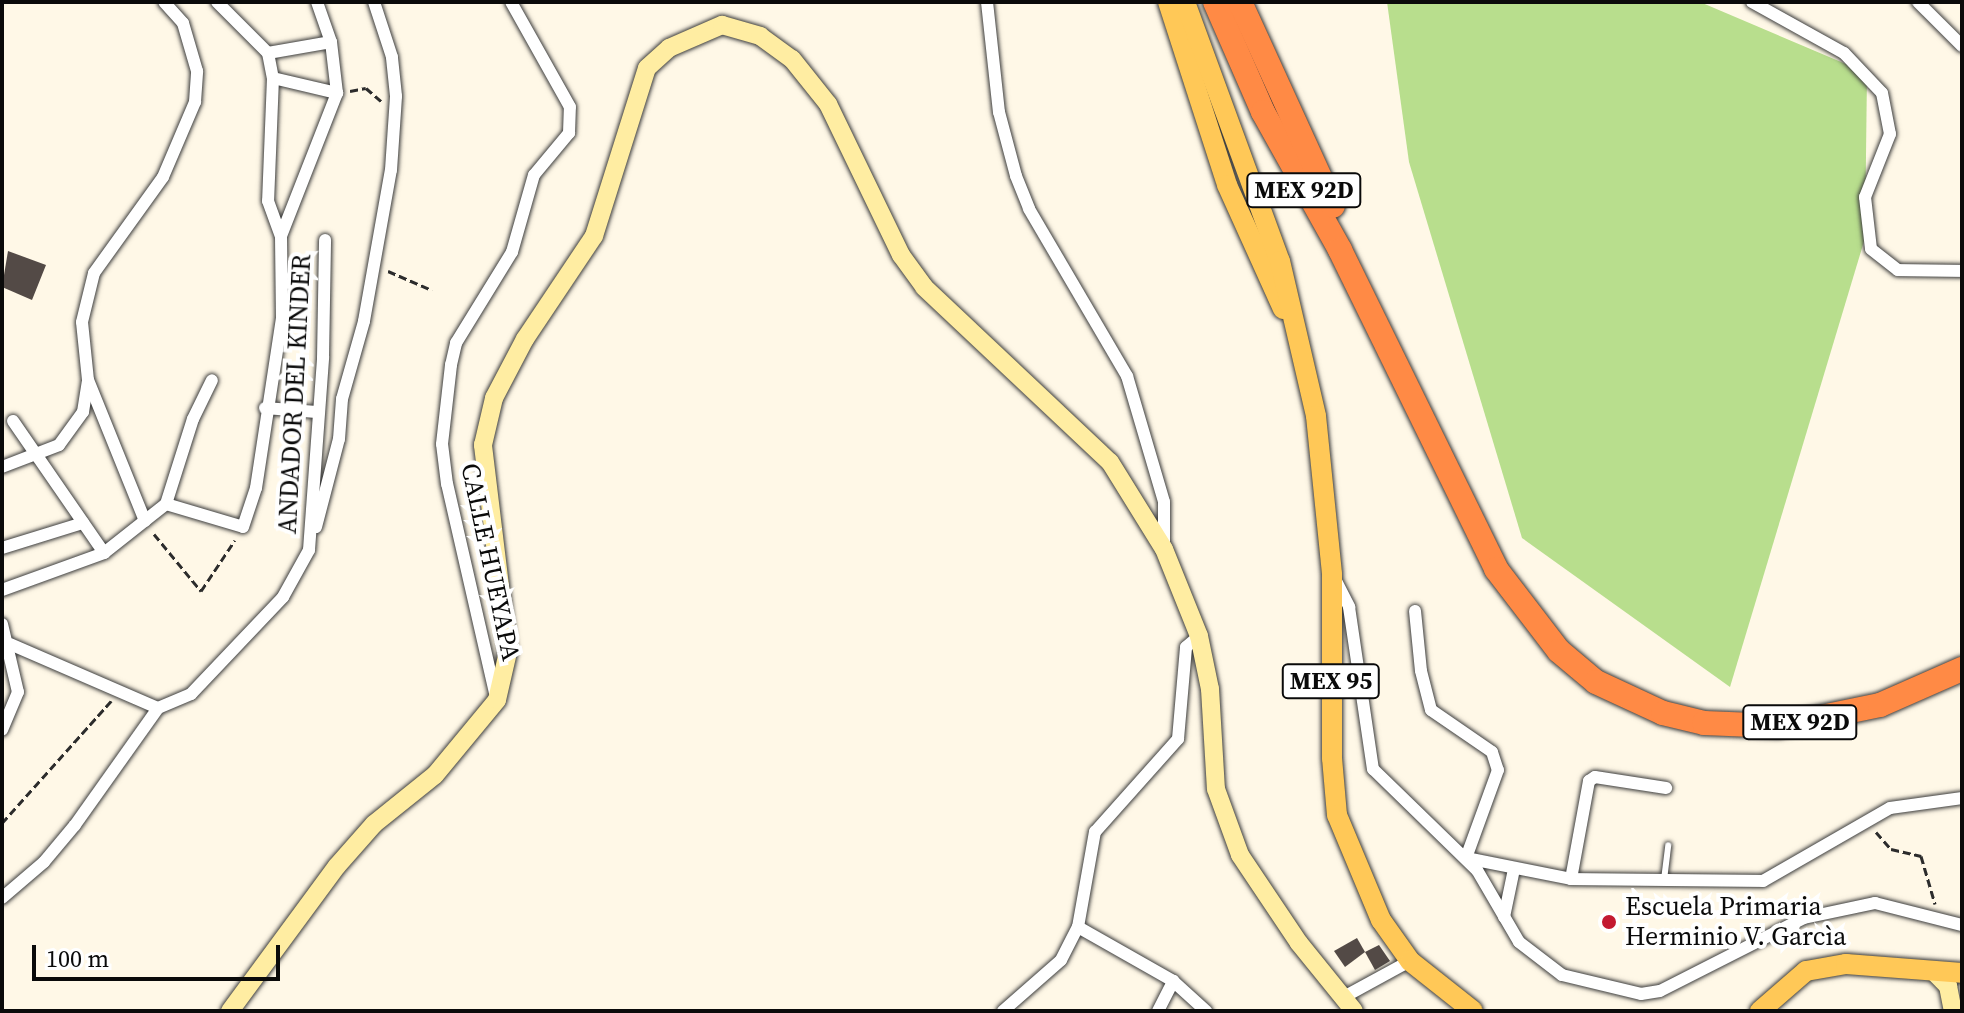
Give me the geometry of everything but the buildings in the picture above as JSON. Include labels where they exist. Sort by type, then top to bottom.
[{"type":"highway","name":"MEX 92D","points":[[1215,2],[1263,112],[1402,374],[1496,569],[1537,628],[1596,682],[1663,713],[1704,723],[1778,726],[1880,705],[1962,669]]},
{"type":"highway","name":"MEX 92D","points":[[1240,2],[1312,168],[1385,313],[1402,374]]},
{"type":"main road","name":"MEX 95","points":[[1168,2],[1227,185],[1300,346]]},
{"type":"main road","name":"MEX 95","points":[[1185,2],[1280,261],[1325,473],[1332,574],[1331,742],[1337,815],[1361,882],[1410,961],[1473,1011]]},
{"type":"main road","points":[[230,1011],[337,866],[374,824],[435,775],[497,700],[508,652],[483,445],[494,398],[525,339],[594,236],[647,68],[669,48],[722,25],[760,36],[792,59],[828,104],[901,255],[924,287],[1110,462],[1164,549],[1199,636],[1224,819],[1264,894],[1348,1005]]},
{"type":"main road","points":[[1760,1011],[1806,971],[1846,964],[1962,973]]},
{"type":"main road","points":[[1932,970],[1948,986],[1953,1011]]},
{"type":"street","points":[[2,467],[37,458],[71,431],[83,412],[88,380],[82,322],[94,273],[163,177],[195,102],[197,71],[183,23],[164,2]]},
{"type":"street","points":[[166,504],[243,527],[256,488],[265,408],[282,319],[281,236],[268,201],[273,78],[268,53],[217,2]]},
{"type":"street","points":[[281,236],[337,93],[331,42],[317,2]]},
{"type":"street","points":[[309,550],[339,439],[342,399],[364,321],[370,263],[391,170],[396,96],[392,57],[374,2]]},
{"type":"street","name":"CALLE HUEYAPA","points":[[497,700],[447,484],[442,444],[451,365],[456,343],[512,252],[534,175],[569,133],[570,107],[511,2]]},
{"type":"street","points":[[987,2],[999,112],[1016,176],[1029,209],[1127,376],[1164,502],[1164,549]]},
{"type":"street","points":[[1752,2],[1844,53],[1882,93],[1890,134],[1865,197],[1871,249],[1898,270],[1962,271]]},
{"type":"street","points":[[1918,2],[1962,46]]},
{"type":"street","points":[[268,53],[331,42]]},
{"type":"street","points":[[273,78],[337,93]]},
{"type":"street","name":"ANDADOR DEL KINDER","points":[[158,708],[201,684],[283,597],[309,550],[325,240]]},
{"type":"street","points":[[88,380],[145,521]]},
{"type":"street","points":[[2,590],[104,553],[166,504],[193,419],[212,380]]},
{"type":"street","points":[[265,408],[317,412]]},
{"type":"street","points":[[13,421],[104,553]]},
{"type":"street","points":[[2,548],[83,523]]},
{"type":"street","points":[[1332,574],[1349,607],[1373,769],[1466,858],[1519,942],[1562,975],[1641,994],[1691,979],[1739,949],[1822,911],[1875,903],[1962,925]]},
{"type":"street","points":[[1415,611],[1421,671],[1431,710],[1492,752],[1498,770],[1466,858]]},
{"type":"street","points":[[2,624],[10,644],[18,692],[2,730]]},
{"type":"street","points":[[1003,1011],[1061,960],[1078,927],[1095,832],[1178,739],[1186,647],[1199,636]]},
{"type":"street","points":[[2,898],[44,862],[75,825],[158,708],[10,644]]},
{"type":"street","points":[[1571,879],[1589,781],[1595,777],[1666,788]]},
{"type":"street","points":[[1466,858],[1571,879],[1664,884],[1763,881],[1890,808],[1962,798]]},
{"type":"street","points":[[1504,917],[1514,869]]},
{"type":"street","points":[[1078,927],[1173,981],[1206,1011]]},
{"type":"street","points":[[1348,1005],[1410,961]]},
{"type":"street","points":[[1158,1011],[1173,981]]},
{"type":"lane","points":[[1664,884],[1668,845]]},
{"type":"path","points":[[337,93],[366,88],[376,92]]},
{"type":"path","points":[[370,263],[432,290]]},
{"type":"path","points":[[145,521],[201,591],[243,527]]},
{"type":"path","points":[[2,823],[119,689]]},
{"type":"path","points":[[1866,820],[1891,849],[1921,856],[1938,921]]},
{"type":"green space","points":[[1387,2],[1700,2],[1867,73],[1865,238],[1730,687],[1522,538],[1409,162]]},
{"type":"place","name":"Escuela Primaria Herminio V. Garcìa","points":[[1609,922]]}]
